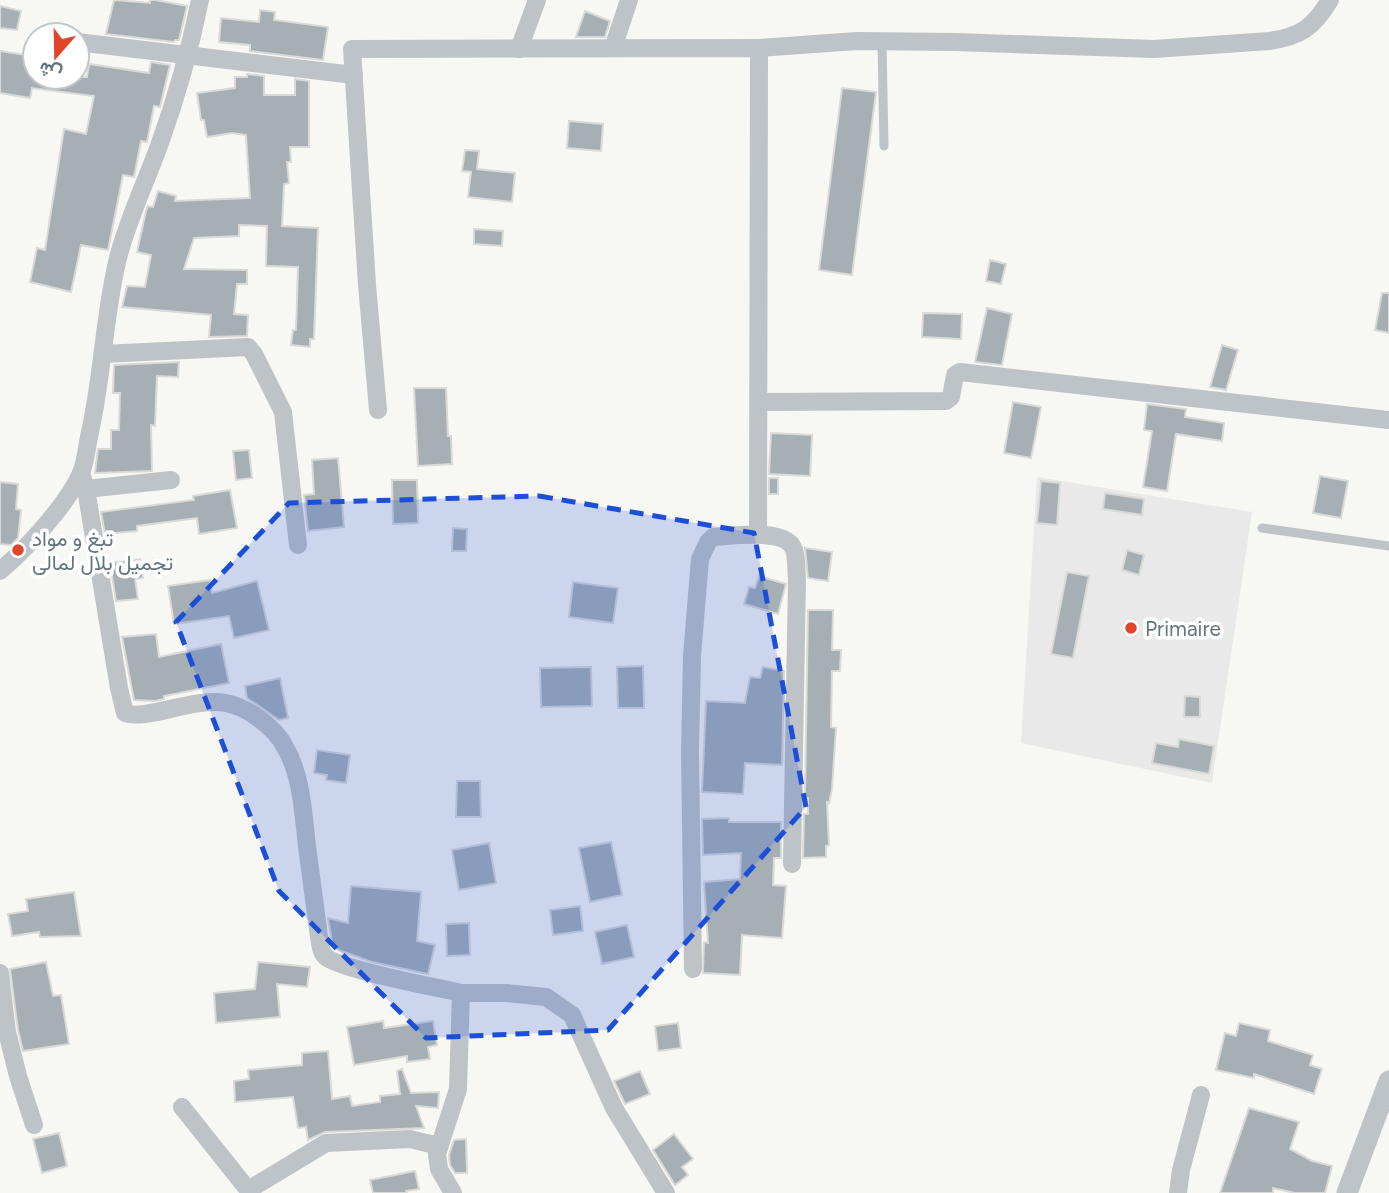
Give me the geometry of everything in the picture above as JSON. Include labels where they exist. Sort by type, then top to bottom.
[{"type":"street","points":[[200,0],[189,53],[160,143],[124,236],[112,284],[98,397],[83,481],[125,713],[137,715],[195,702],[227,703],[252,714],[269,727],[285,745],[301,792],[319,937],[326,957],[346,966],[461,993],[506,993],[546,997],[572,1015],[614,1108],[666,1193]]},
{"type":"street","points":[[520,49],[537,0]]},
{"type":"street","points":[[613,48],[629,0]]},
{"type":"street","points":[[378,410],[352,49],[759,48],[882,41],[1154,48],[1288,38],[1302,32],[1319,19],[1330,0]]},
{"type":"street","points":[[91,43],[189,53],[354,75]]},
{"type":"street","points":[[758,534],[759,48]]},
{"type":"street","points":[[103,354],[248,347],[283,412],[298,545]]},
{"type":"street","points":[[759,402],[946,401],[951,397],[955,374],[960,372],[1389,420]]},
{"type":"street","points":[[0,571],[20,554],[83,481],[171,480]]},
{"type":"street","points":[[693,970],[690,752],[692,656],[700,559],[713,537],[758,534],[784,539],[794,550],[797,579],[792,864]]},
{"type":"street","points":[[0,973],[7,1032],[34,1125]]},
{"type":"street","points":[[453,1193],[439,1169],[439,1146],[458,1089],[461,993]]},
{"type":"street","points":[[1347,1193],[1389,1081]]},
{"type":"street","points":[[1178,1193],[1181,1170],[1200,1095]]},
{"type":"street","points":[[181,1107],[250,1189],[326,1143],[410,1139],[439,1146]]},
{"type":"lane","points":[[882,41],[884,146]]},
{"type":"lane","points":[[1262,528],[1389,546]]},
{"type":"highlighted area","points":[[539,496],[754,533],[806,807],[608,1030],[426,1038],[279,891],[176,622],[289,503]]},
{"type":"shaded area","name":"Primaire","points":[[1037,477],[1252,512],[1212,783],[1021,743]]},
{"type":"building","points":[[114,0],[150,3],[150,0],[155,0],[187,6],[179,40],[174,42],[106,34]]},
{"type":"building","points":[[0,6],[21,11],[17,30],[0,28]]},
{"type":"building","points":[[260,10],[275,12],[274,20],[328,27],[323,60],[250,51],[250,45],[219,42],[221,18],[259,22]]},
{"type":"building","points":[[585,11],[610,21],[605,37],[576,37]]},
{"type":"building","points":[[0,51],[21,54],[21,91],[31,91],[30,98],[0,93]]},
{"type":"building","points":[[151,62],[170,65],[160,107],[154,106],[147,142],[141,141],[134,177],[123,175],[108,250],[81,245],[71,292],[30,282],[37,248],[45,250],[64,129],[86,134],[94,96],[55,91],[91,91],[91,64],[149,73]]},
{"type":"building","points":[[247,74],[264,76],[264,95],[295,95],[295,79],[309,81],[309,147],[290,147],[291,162],[287,162],[289,183],[284,184],[282,226],[318,228],[314,339],[310,339],[310,347],[291,345],[293,330],[296,330],[298,267],[266,266],[267,226],[239,225],[239,236],[194,238],[184,269],[247,270],[247,284],[237,284],[234,314],[248,315],[247,336],[209,337],[211,315],[122,307],[127,286],[145,287],[151,255],[137,252],[146,211],[148,206],[153,207],[158,191],[176,196],[175,201],[250,198],[246,135],[232,133],[207,137],[197,93],[235,88],[235,77],[247,77]]},
{"type":"building","points":[[842,88],[876,92],[852,275],[819,270]]},
{"type":"building","points":[[569,121],[603,124],[601,151],[567,148]]},
{"type":"building","points":[[465,150],[479,151],[477,169],[515,173],[512,202],[468,197],[471,172],[462,171]]},
{"type":"building","points":[[474,229],[503,231],[502,246],[474,244]]},
{"type":"building","points":[[990,260],[1006,264],[1001,284],[986,281]]},
{"type":"building","points":[[1382,293],[1389,293],[1389,333],[1375,330]]},
{"type":"building","points":[[987,308],[1012,314],[1002,365],[975,362]]},
{"type":"building","points":[[923,313],[962,314],[961,339],[922,337]]},
{"type":"building","points":[[1222,345],[1238,350],[1226,390],[1210,387]]},
{"type":"building","points":[[179,362],[178,377],[157,376],[155,426],[151,425],[152,471],[95,473],[98,449],[111,449],[111,430],[119,430],[120,393],[113,393],[114,365]]},
{"type":"building","points":[[414,388],[446,388],[452,464],[418,466]]},
{"type":"building","points":[[1013,402],[1041,407],[1031,458],[1004,453]]},
{"type":"building","points":[[1147,404],[1186,409],[1185,417],[1224,423],[1222,441],[1176,434],[1167,491],[1143,487],[1152,431],[1144,430]]},
{"type":"building","points":[[771,433],[812,435],[810,476],[769,474]]},
{"type":"building","points":[[249,450],[252,478],[236,480],[233,451]]},
{"type":"building","points":[[338,458],[344,527],[308,531],[304,495],[314,494],[312,460]]},
{"type":"building","points":[[1320,476],[1348,481],[1341,518],[1313,513]]},
{"type":"building","points":[[769,478],[778,478],[778,494],[769,494]]},
{"type":"building","points":[[392,480],[417,480],[418,523],[393,524]]},
{"type":"building","points":[[1041,481],[1060,483],[1057,525],[1037,523]]},
{"type":"building","points":[[0,482],[18,484],[16,509],[21,510],[18,538],[11,545],[0,544]]},
{"type":"building","points":[[230,490],[237,528],[199,534],[197,518],[137,526],[137,531],[105,534],[101,512],[194,500],[193,496]]},
{"type":"building","points":[[1105,493],[1144,499],[1142,515],[1103,509]]},
{"type":"building","points":[[453,528],[467,529],[466,551],[452,551]]},
{"type":"building","points":[[805,548],[832,552],[828,581],[808,578]]},
{"type":"building","points":[[1127,550],[1144,555],[1139,575],[1122,570]]},
{"type":"building","points":[[140,559],[143,578],[135,579],[138,599],[116,601],[110,563]]},
{"type":"building","points":[[1067,572],[1089,576],[1073,658],[1051,654]]},
{"type":"building","points":[[759,576],[786,584],[778,614],[744,604],[749,587],[755,588]]},
{"type":"building","points":[[210,580],[212,593],[257,581],[269,630],[234,638],[229,616],[174,624],[168,586]]},
{"type":"building","points":[[573,582],[618,588],[613,623],[569,617]]},
{"type":"building","points":[[808,610],[833,610],[832,650],[841,650],[840,671],[832,671],[831,727],[836,728],[832,789],[829,803],[827,802],[829,845],[826,846],[826,857],[803,858],[804,814],[808,814],[808,798],[805,798]]},
{"type":"building","points":[[156,634],[159,657],[221,644],[229,683],[164,696],[164,699],[155,701],[134,700],[122,637]]},
{"type":"building","points":[[643,666],[644,708],[618,708],[617,667]]},
{"type":"building","points":[[591,667],[592,706],[541,707],[540,668]]},
{"type":"building","points":[[763,667],[784,671],[782,765],[745,763],[743,794],[702,792],[706,701],[745,703],[750,677],[760,678]]},
{"type":"building","points":[[280,678],[288,718],[279,720],[247,698],[245,686]]},
{"type":"building","points":[[1185,696],[1200,697],[1200,717],[1184,717]]},
{"type":"building","points":[[1179,739],[1214,746],[1209,774],[1152,763],[1156,743],[1178,747]]},
{"type":"building","points":[[317,750],[350,755],[346,783],[326,780],[327,775],[314,773]]},
{"type":"building","points":[[457,781],[480,781],[481,817],[456,817]]},
{"type":"building","points":[[729,818],[729,822],[781,822],[781,858],[774,858],[773,885],[786,886],[782,938],[742,935],[740,975],[703,973],[704,942],[708,943],[704,882],[740,879],[741,853],[703,855],[702,819]]},
{"type":"building","points":[[611,842],[622,895],[590,902],[579,848]]},
{"type":"building","points":[[489,843],[496,883],[459,890],[452,850]]},
{"type":"building","points":[[351,886],[421,892],[417,941],[435,945],[428,974],[372,962],[333,948],[328,918],[348,923]]},
{"type":"building","points":[[74,892],[81,936],[40,937],[39,932],[12,936],[8,914],[28,911],[26,899]]},
{"type":"building","points":[[580,906],[583,931],[553,935],[550,910]]},
{"type":"building","points":[[469,923],[470,955],[447,956],[446,924]]},
{"type":"building","points":[[627,925],[634,957],[602,964],[595,932]]},
{"type":"building","points":[[46,962],[53,996],[61,995],[69,1044],[23,1051],[10,969]]},
{"type":"building","points":[[258,962],[310,967],[307,987],[277,984],[280,1017],[216,1023],[214,993],[255,989]]},
{"type":"building","points":[[383,1021],[384,1028],[433,1021],[437,1045],[428,1047],[430,1059],[407,1062],[407,1056],[354,1065],[347,1027]]},
{"type":"building","points":[[678,1023],[681,1048],[658,1051],[655,1026]]},
{"type":"building","points":[[1239,1023],[1270,1030],[1268,1041],[1313,1055],[1310,1065],[1322,1069],[1314,1094],[1254,1074],[1254,1078],[1216,1070],[1225,1033],[1236,1036]]},
{"type":"building","points":[[328,1051],[332,1099],[350,1096],[352,1106],[380,1102],[380,1096],[400,1094],[397,1071],[402,1069],[411,1093],[439,1092],[438,1108],[416,1106],[424,1128],[325,1132],[308,1140],[306,1127],[298,1128],[293,1097],[235,1102],[234,1081],[249,1079],[248,1070],[302,1065],[302,1053]]},
{"type":"building","points":[[640,1071],[650,1094],[625,1104],[614,1081]]},
{"type":"building","points":[[1249,1108],[1299,1122],[1290,1149],[1312,1161],[1332,1166],[1325,1193],[1295,1193],[1273,1188],[1273,1193],[1220,1193]]},
{"type":"building","points":[[59,1133],[67,1166],[42,1173],[33,1139]]},
{"type":"building","points":[[674,1134],[693,1159],[682,1167],[688,1175],[675,1185],[653,1150]]},
{"type":"building","points":[[466,1139],[467,1173],[455,1173],[450,1165],[449,1155],[454,1140]]},
{"type":"building","points":[[415,1171],[419,1189],[406,1191],[407,1193],[373,1193],[370,1180]]},
{"type":"place","name":"تبغ و مواد تجميل بلال لمالى","points":[[18,550]]},
{"type":"place","name":"Primaire","points":[[1131,628]]}]
